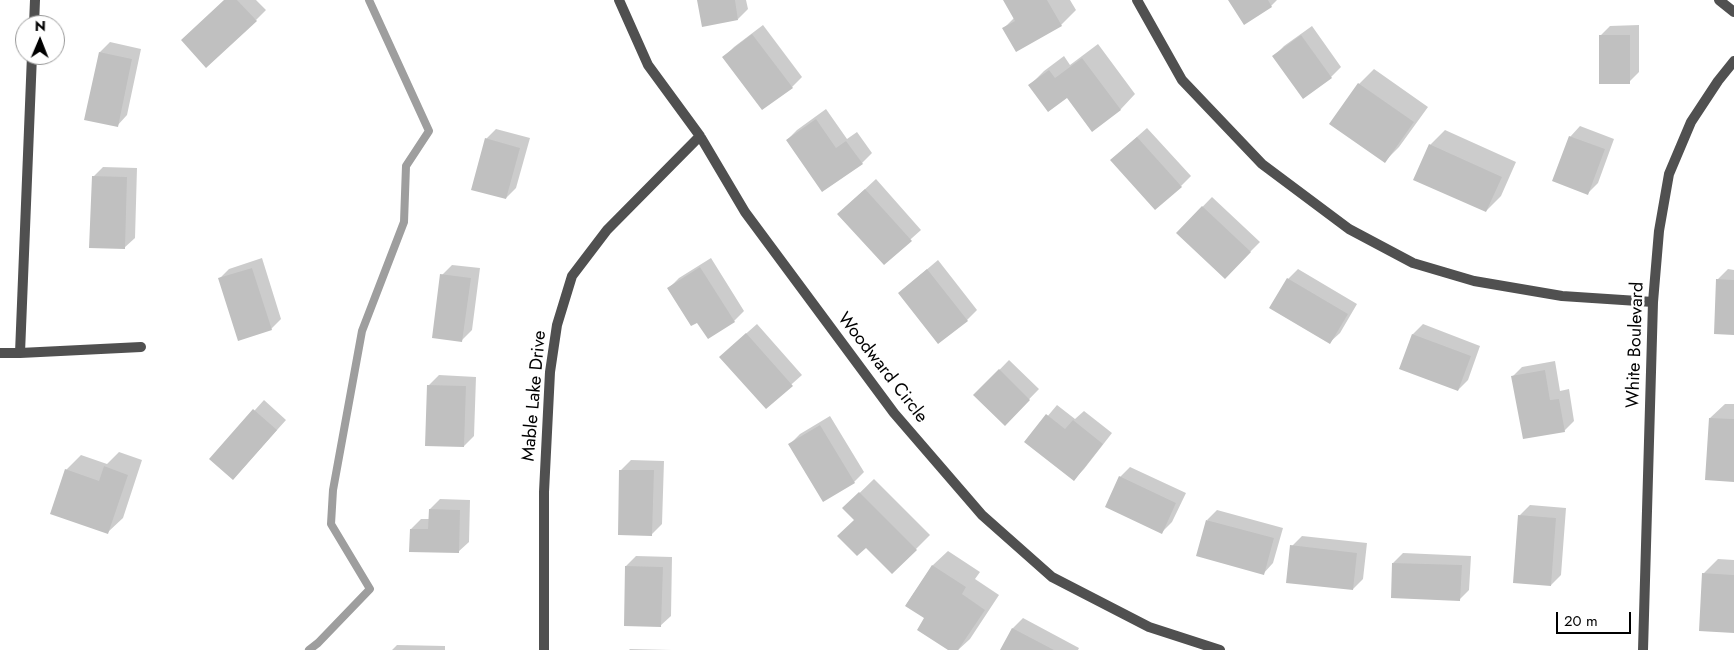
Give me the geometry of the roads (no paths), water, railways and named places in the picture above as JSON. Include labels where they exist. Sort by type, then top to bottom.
[{"type":"street","points":[[34,0],[34,15]]},
{"type":"street","name":"Woodward Circle","points":[[619,0],[648,65],[700,136],[744,212],[894,412],[982,515],[1052,577],[1149,628],[1220,650]]},
{"type":"street","points":[[1137,0],[1182,80],[1262,164],[1349,229],[1413,263],[1474,281],[1562,296],[1653,302]]},
{"type":"street","points":[[1719,0],[1734,12]]},
{"type":"street","name":"White Boulevard","points":[[1643,650],[1653,302],[1659,231],[1669,174],[1691,122],[1718,81],[1734,61]]},
{"type":"street","points":[[20,353],[32,65]]},
{"type":"street","name":"Mable Lake Drive","points":[[544,650],[544,492],[550,372],[557,325],[572,276],[607,230],[700,136]]},
{"type":"street","points":[[0,353],[141,347]]},
{"type":"waterway","points":[[309,650],[370,589],[331,524],[333,490],[362,331],[404,222],[406,166],[429,131],[369,0]]}]
